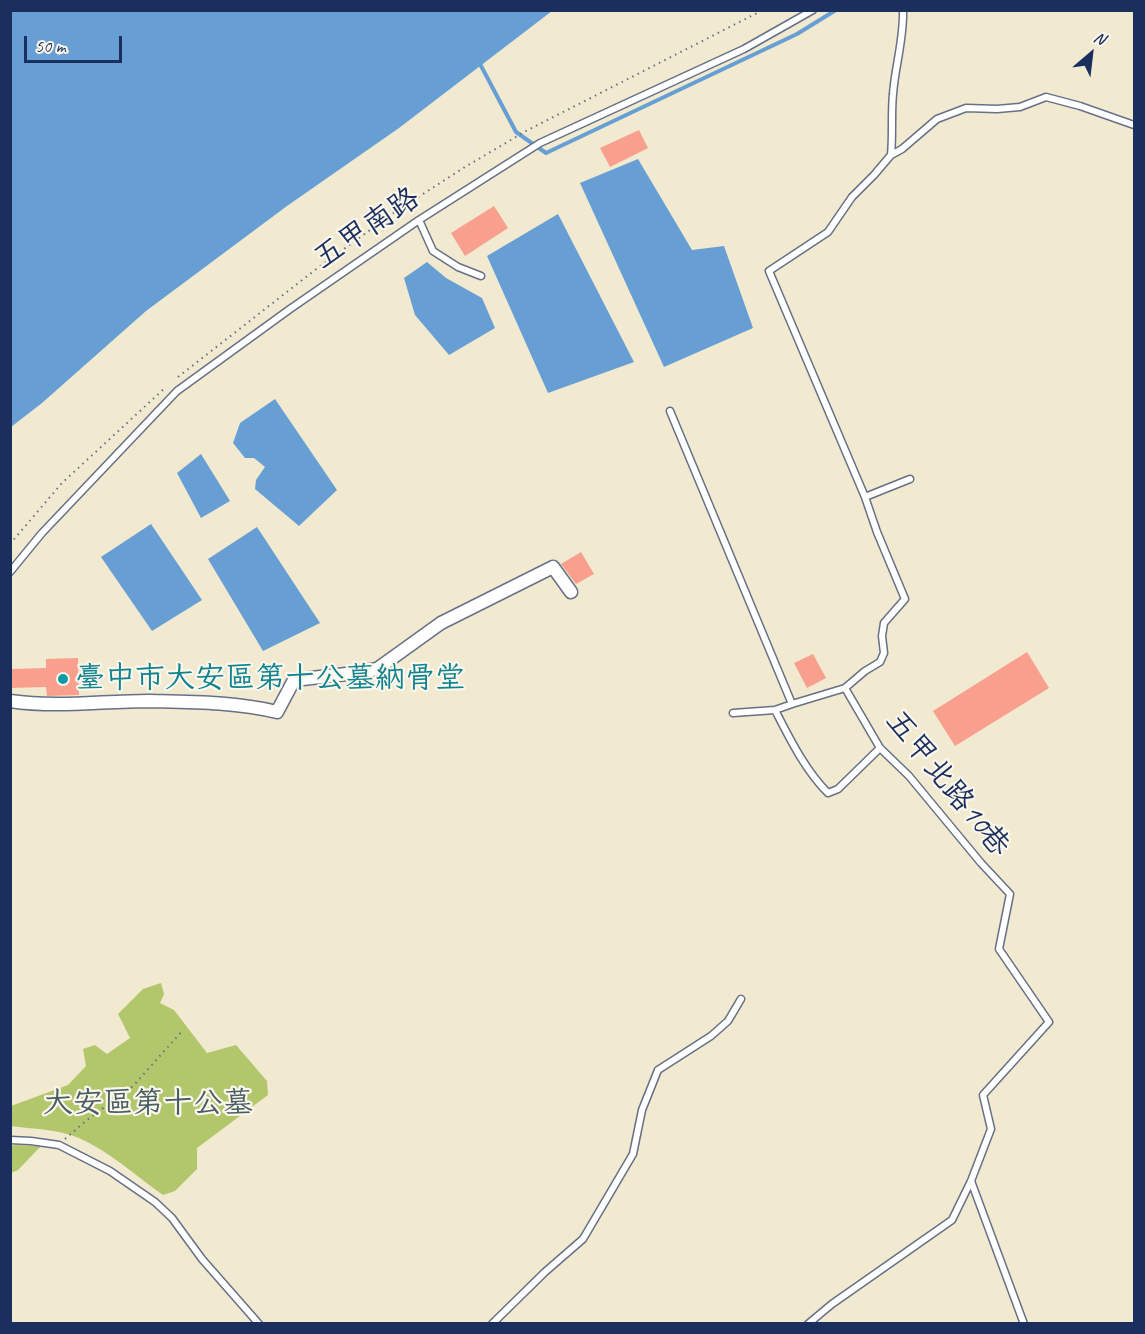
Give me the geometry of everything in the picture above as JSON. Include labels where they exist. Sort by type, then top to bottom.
[{"type":"street","points":[[10,701],[41,705],[148,701],[253,706],[277,712],[294,680],[377,669],[441,623],[553,567],[571,592]]},
{"type":"lane","name":"五甲南路","points":[[10,572],[42,533],[177,391],[290,309],[419,220],[540,142],[744,49],[813,10]]},
{"type":"lane","points":[[891,154],[894,130],[893,94],[900,51],[903,10]]},
{"type":"lane","points":[[733,713],[775,710],[845,688],[880,662],[884,653],[882,636],[884,622],[905,599],[865,497],[769,271],[828,232],[852,197],[891,154],[902,149],[937,119],[966,108],[1020,107],[1046,97],[1134,125]]},
{"type":"lane","points":[[419,220],[433,251],[458,267],[481,276]]},
{"type":"lane","points":[[670,411],[792,704]]},
{"type":"lane","points":[[865,497],[910,479]]},
{"type":"lane","name":"五甲北路10巷","points":[[808,1323],[952,1220],[992,1129],[983,1095],[1049,1022],[999,949],[1010,894],[981,863],[909,776],[880,748],[845,688]]},
{"type":"lane","points":[[775,710],[816,780],[828,793],[838,789],[880,748]]},
{"type":"lane","points":[[492,1323],[583,1239],[633,1154],[642,1110],[658,1071],[711,1036],[728,1021],[741,999]]},
{"type":"lane","points":[[10,1140],[58,1145],[110,1171],[155,1202],[172,1218],[201,1259],[259,1323]]},
{"type":"lane","points":[[971,1181],[1024,1323]]},
{"type":"path","points":[[514,138],[763,10]]},
{"type":"path","points":[[58,1145],[133,1086],[183,1029]]},
{"type":"green space","name":"大安區第十公墓","points":[[161,983],[164,994],[160,1003],[174,1010],[207,1053],[236,1045],[267,1081],[268,1095],[197,1148],[197,1169],[175,1191],[163,1195],[112,1157],[79,1138],[54,1131],[10,1126],[11,1106],[68,1085],[86,1066],[83,1049],[95,1045],[107,1054],[130,1038],[118,1014],[143,989]]},
{"type":"green space","name":"大安區第十公墓","points":[[11,1146],[41,1146],[18,1170],[11,1173]]},
{"type":"water","points":[[11,10],[552,11],[399,128],[287,206],[146,311],[42,403],[11,427]]},
{"type":"water","points":[[638,159],[692,250],[724,246],[753,328],[664,367],[580,183]]},
{"type":"water","points":[[558,214],[634,362],[548,393],[487,256]]},
{"type":"water","points":[[427,262],[446,278],[482,298],[495,328],[449,355],[415,315],[404,278]]},
{"type":"water","points":[[275,399],[337,490],[299,526],[255,489],[256,480],[265,467],[254,458],[245,458],[233,443],[240,423]]},
{"type":"water","points":[[201,454],[230,501],[201,518],[177,473]]},
{"type":"water","points":[[151,524],[202,600],[152,631],[101,557]]},
{"type":"water","points":[[257,527],[320,623],[263,651],[208,559]]},
{"type":"building","points":[[639,130],[648,148],[610,167],[600,148]]},
{"type":"building","points":[[494,206],[508,228],[465,256],[451,233]]},
{"type":"building","points":[[581,552],[594,574],[576,584],[561,564]]},
{"type":"building","points":[[1027,652],[1049,688],[955,746],[933,711]]},
{"type":"building","points":[[813,654],[826,678],[807,688],[794,663]]},
{"type":"building","name":"臺中市大安區第十公墓納骨堂","points":[[78,658],[79,695],[47,696],[46,687],[10,688],[10,669],[46,668],[46,659]]},
{"type":"waterway","points":[[479,62],[516,132],[546,153],[797,34],[836,10]]},
{"type":"place","name":"臺中市大安區第十公墓納骨堂","points":[[63,679]]}]
